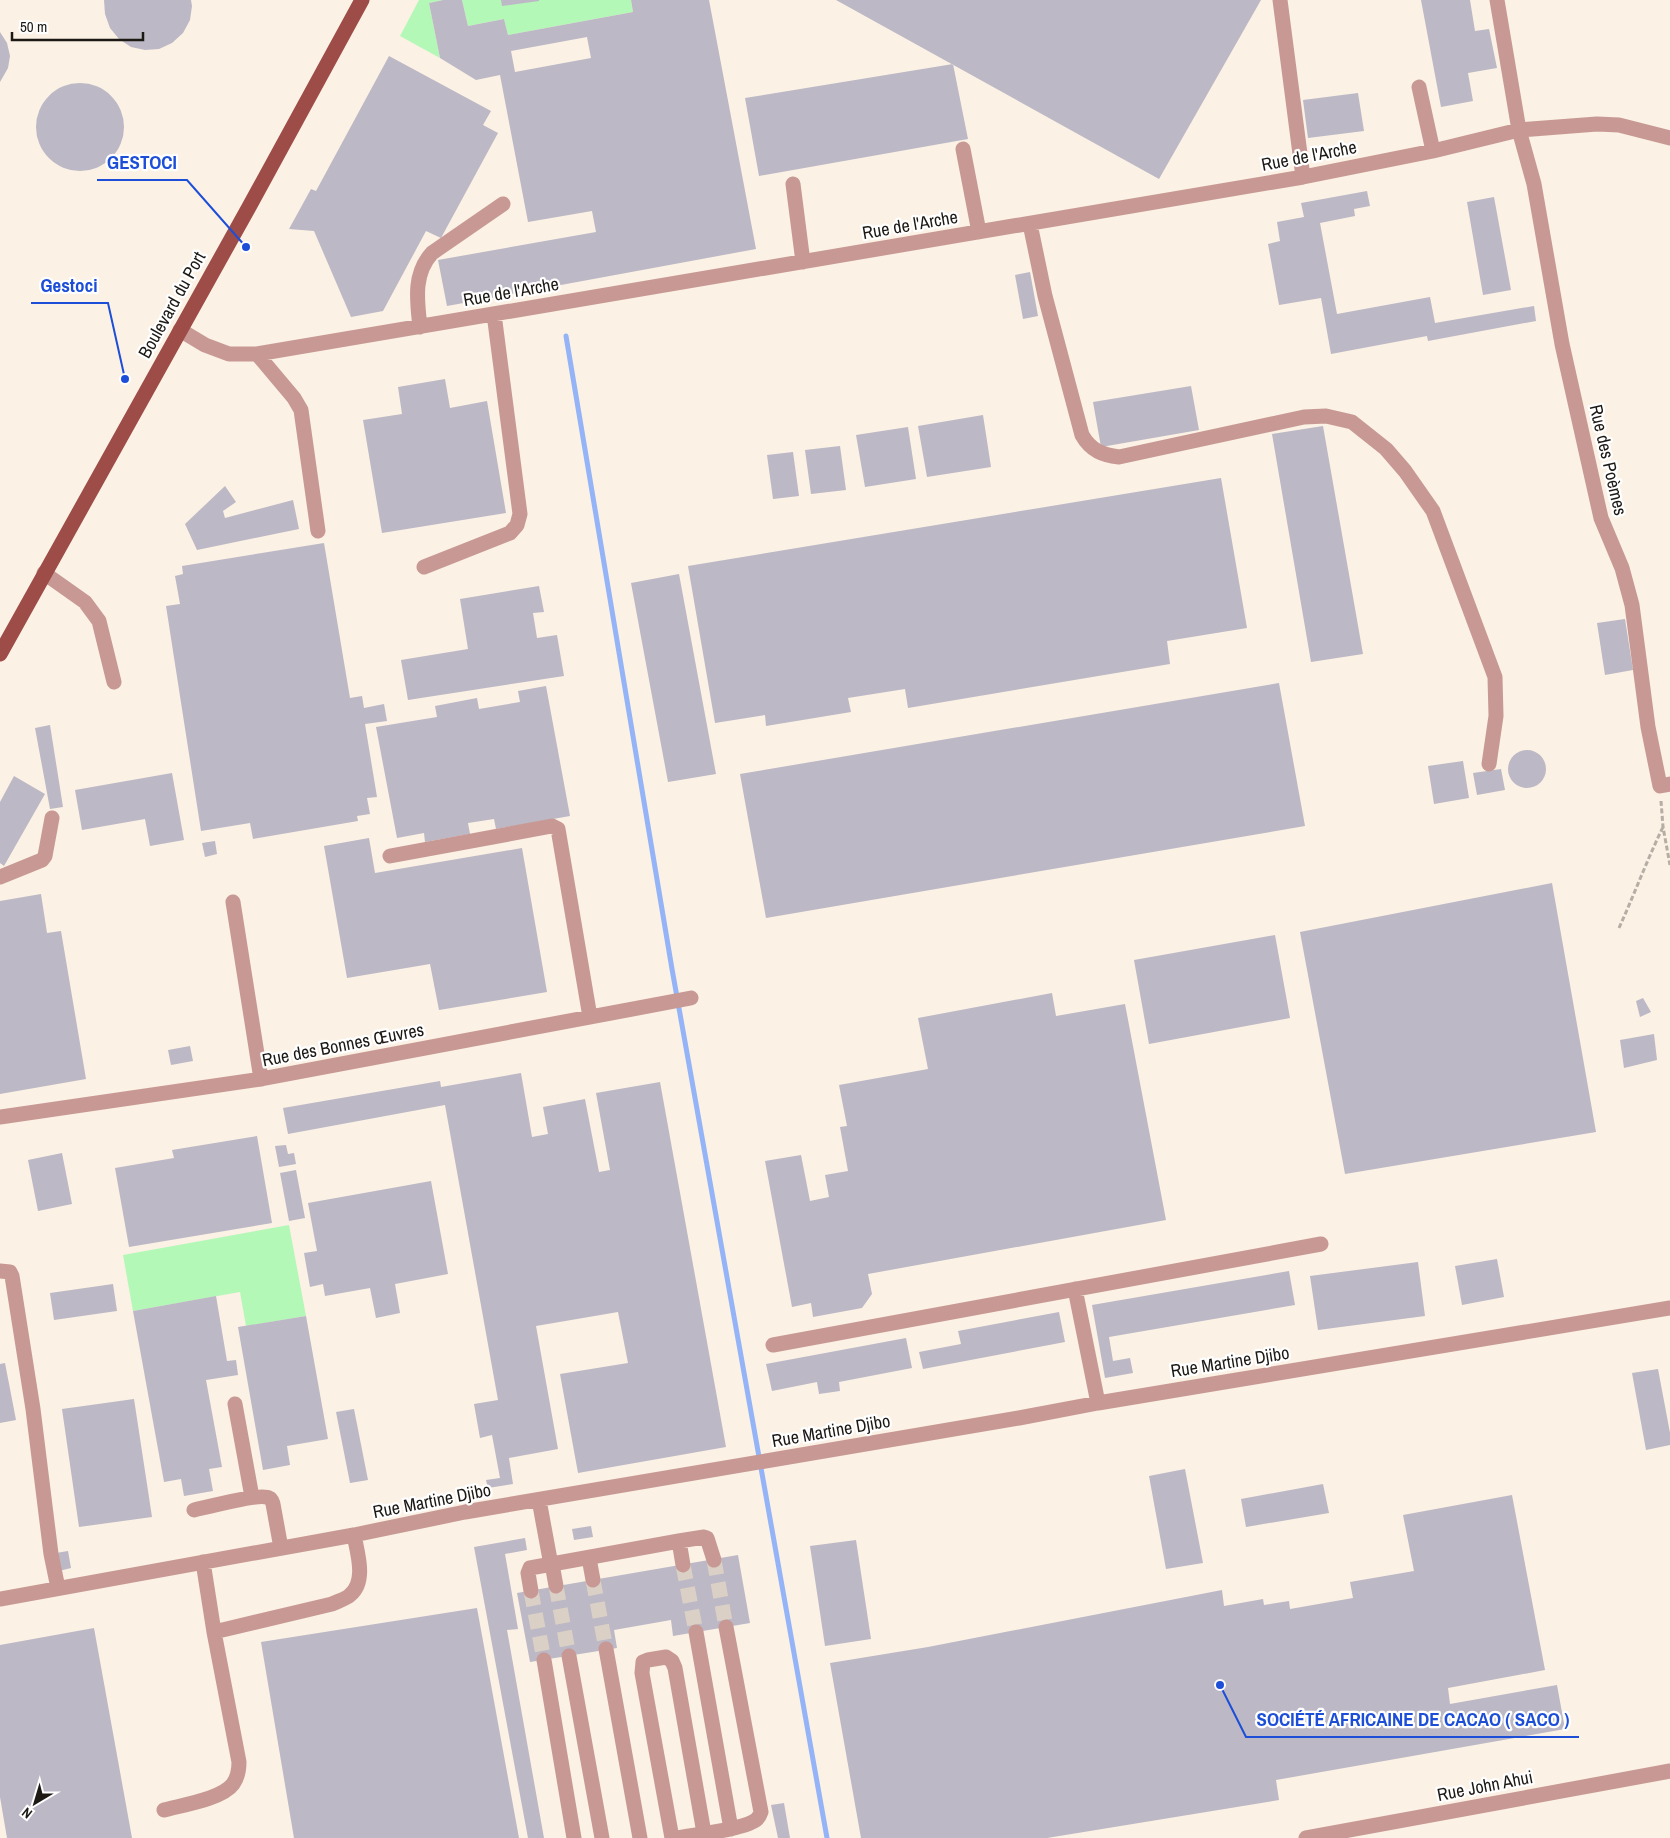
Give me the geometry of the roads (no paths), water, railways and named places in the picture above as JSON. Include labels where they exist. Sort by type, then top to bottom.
[{"type":"main road","name":"Boulevard du Port","points":[[0,654],[362,0]]},
{"type":"street","points":[[1280,0],[1303,177]]},
{"type":"street","points":[[1497,0],[1519,130]]},
{"type":"street","points":[[1419,87],[1433,151]]},
{"type":"street","name":"Rue de l'Arche","points":[[180,330],[205,345],[229,354],[258,354],[1303,177],[1433,151],[1519,130],[1597,124],[1619,125],[1670,138]]},
{"type":"street","name":"Rue des Poèmes","points":[[1519,130],[1534,184],[1562,344],[1601,518],[1622,568],[1632,606],[1648,727],[1665,785]]},
{"type":"street","points":[[963,149],[979,232]]},
{"type":"street","points":[[793,184],[802,262]]},
{"type":"street","points":[[420,327],[418,283],[422,266],[432,253],[503,204]]},
{"type":"street","points":[[1030,224],[1045,296],[1082,435],[1094,450],[1104,455],[1119,457],[1304,417],[1326,416],[1352,422],[1386,448],[1433,511],[1495,677],[1496,716],[1489,764]]},
{"type":"street","points":[[424,567],[510,533],[517,525],[520,514],[494,314]]},
{"type":"street","points":[[258,354],[294,398],[301,410],[318,531]]},
{"type":"street","points":[[44,573],[86,602],[99,621],[114,682]]},
{"type":"street","points":[[0,877],[42,860],[45,856],[52,818]]},
{"type":"street","points":[[390,856],[552,826],[558,829],[590,1017]]},
{"type":"street","points":[[233,902],[261,1079]]},
{"type":"street","name":"Rue des Bonnes Œuvres","points":[[0,1117],[261,1079],[691,998]]},
{"type":"street","points":[[773,1345],[1321,1244]]},
{"type":"street","points":[[0,1271],[10,1272],[12,1276],[33,1409],[51,1554],[58,1588]]},
{"type":"street","points":[[1075,1289],[1098,1403]]},
{"type":"street","name":"Rue Martine Djibo","points":[[0,1599],[354,1535],[465,1512],[1098,1403],[1670,1308]]},
{"type":"street","points":[[235,1404],[252,1497]]},
{"type":"street","points":[[194,1510],[252,1497],[267,1497],[274,1504],[281,1548]]},
{"type":"street","points":[[539,1500],[556,1586]]},
{"type":"street","points":[[214,1632],[332,1604],[351,1595],[357,1585],[360,1566],[354,1535]]},
{"type":"street","points":[[531,1591],[528,1570],[679,1540],[704,1536],[707,1538],[714,1560]]},
{"type":"street","points":[[679,1540],[683,1565]]},
{"type":"street","points":[[589,1558],[593,1580]]},
{"type":"street","points":[[164,1810],[222,1793],[233,1784],[238,1773],[239,1762],[214,1632],[203,1562]]},
{"type":"street","points":[[677,1838],[731,1829],[751,1823],[757,1819],[761,1812],[726,1627]]},
{"type":"street","points":[[696,1632],[731,1829]]},
{"type":"street","points":[[606,1649],[640,1838]]},
{"type":"street","points":[[569,1656],[602,1838]]},
{"type":"street","points":[[672,1838],[642,1673],[643,1662],[666,1657],[672,1661],[676,1668],[704,1833]]},
{"type":"street","points":[[544,1660],[574,1838]]},
{"type":"street","name":"Rue John Ahui","points":[[1306,1838],[1670,1771]]},
{"type":"waterway","points":[[566,336],[672,969],[827,1838]]},
{"type":"tunnel","points":[[714,1560],[726,1627]]},
{"type":"tunnel","points":[[683,1565],[696,1632]]},
{"type":"tunnel","points":[[593,1580],[606,1649]]},
{"type":"tunnel","points":[[556,1586],[569,1656]]},
{"type":"tunnel","points":[[531,1591],[544,1660]]},
{"type":"place","name":"GESTOCI","points":[[246,247]]},
{"type":"place","name":"Gestoci","points":[[125,379]]},
{"type":"place","name":"SOCIÉTÉ AFRICAINE DE CACAO ( SACO )","points":[[1220,1685]]}]
